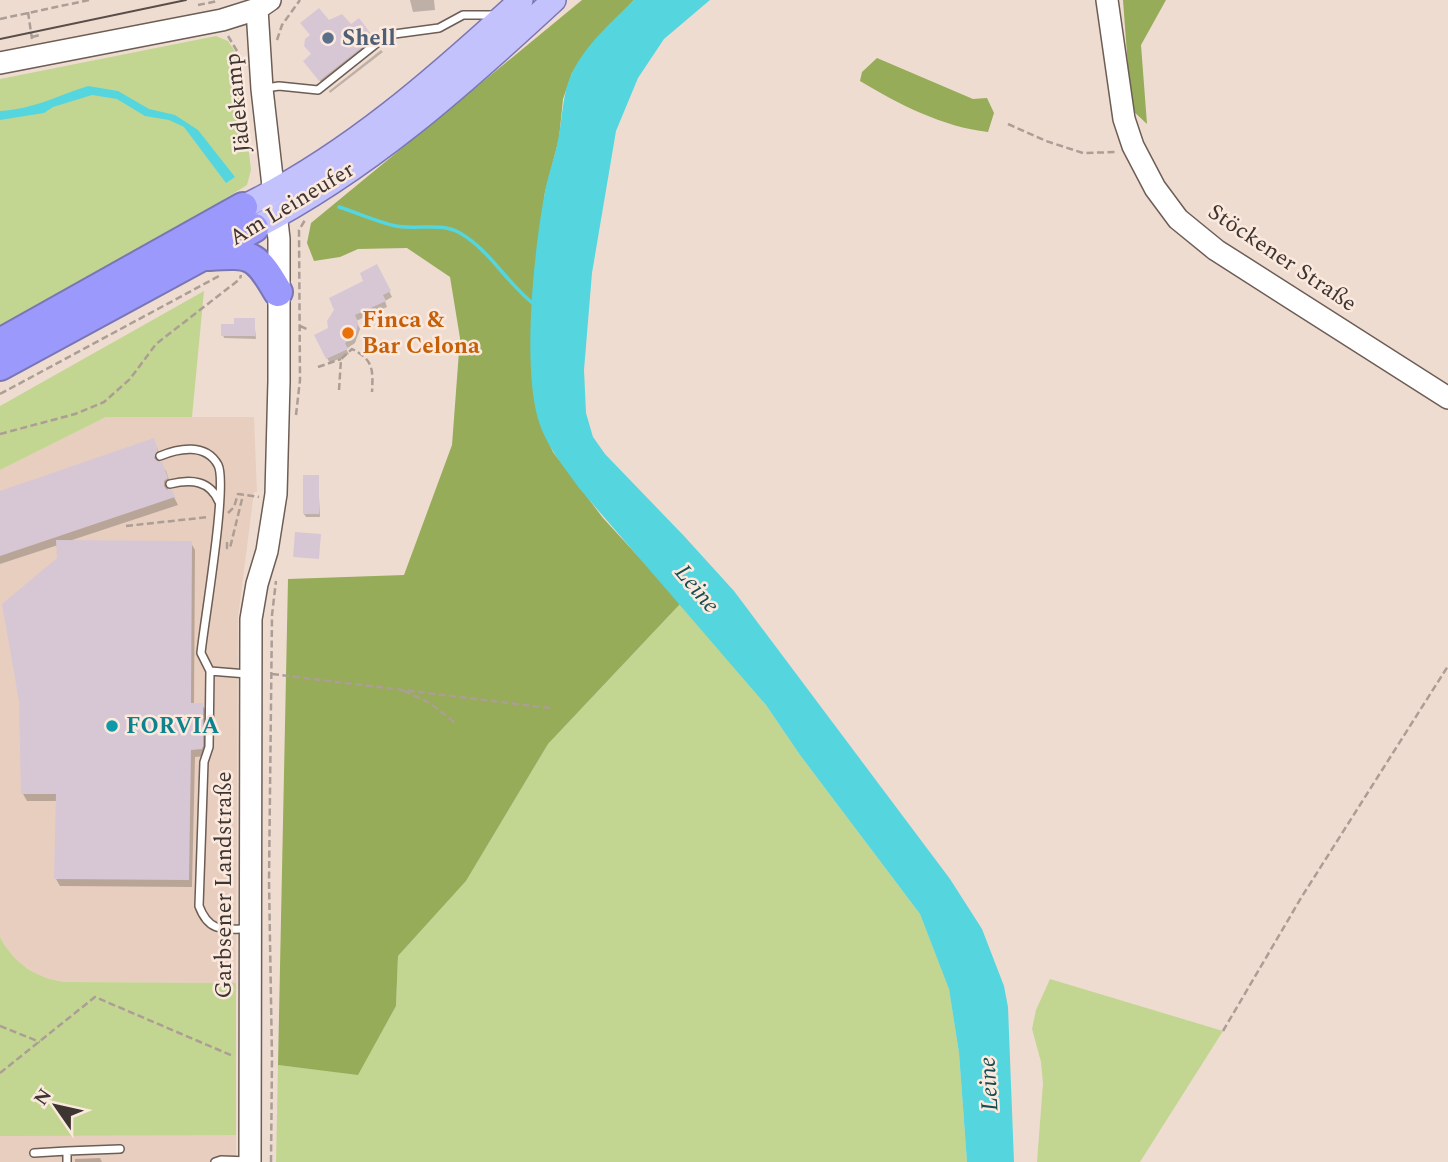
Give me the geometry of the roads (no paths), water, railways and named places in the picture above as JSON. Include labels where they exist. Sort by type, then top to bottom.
[{"type":"highway","name":"Am Leineufer","points":[[0,366],[211,266],[258,217]]},
{"type":"highway","name":"Am Leineufer","points":[[0,343],[258,217]]},
{"type":"highway","points":[[211,266],[242,253],[265,269],[278,292]]},
{"type":"main road","name":"Am Leineufer","points":[[258,217],[312,197],[404,132],[473,75],[554,0]]},
{"type":"main road","name":"Am Leineufer","points":[[258,217],[274,192],[303,176],[387,115],[513,8]]},
{"type":"street","name":"Stöckener Straße","points":[[1107,0],[1124,119],[1125,152],[1178,219],[1216,250],[1448,398]]},
{"type":"street","name":"Jädekamp","points":[[0,63],[222,20],[263,4],[262,89],[274,192]]},
{"type":"street","name":"Garbsener Landstraße","points":[[256,1162],[250,929],[262,674],[251,619],[257,584],[267,551],[276,494],[278,292],[258,217],[274,192]]},
{"type":"lane","points":[[262,89],[279,86],[318,90],[387,35],[439,28],[463,15],[513,8]]},
{"type":"lane","points":[[160,456],[176,450],[202,451],[211,456],[219,466],[221,475],[222,516],[201,653],[209,671],[209,747],[204,762],[200,906],[204,920],[215,928],[250,929]]},
{"type":"lane","points":[[170,484],[201,482],[216,493],[220,503]]},
{"type":"lane","points":[[209,671],[262,674]]},
{"type":"lane","points":[[34,1153],[120,1149]]},
{"type":"lane","points":[[67,1151],[67,1162]]},
{"type":"lane","points":[[57,1152],[57,1162]]},
{"type":"lane","points":[[215,1162],[256,1162]]},
{"type":"water","name":"Leine","points":[[634,0],[710,0],[664,39],[638,78],[616,131],[592,273],[584,370],[586,413],[593,437],[605,454],[734,591],[950,879],[982,929],[1004,986],[1008,1007],[1014,1162],[967,1162],[959,1053],[949,989],[920,914],[800,755],[766,705],[579,488],[552,450],[540,425],[531,374],[531,310],[545,192],[557,147],[566,89],[584,52]]},
{"type":"water","points":[[88,86],[118,91],[149,109],[175,115],[198,130],[235,177],[226,183],[184,127],[169,120],[145,116],[117,99],[92,95],[53,107],[44,113],[0,120],[0,111],[35,105]]},
{"type":"waterway","points":[[339,207],[396,226],[437,227],[460,233],[481,249],[535,305]]},
{"type":"tram line","points":[[0,39],[186,0]]},
{"type":"place","name":"Shell","points":[[328,38]]},
{"type":"place","name":"Finca & Bar Celona","points":[[348,333]]},
{"type":"place","name":"FORVIA","points":[[112,726]]}]
